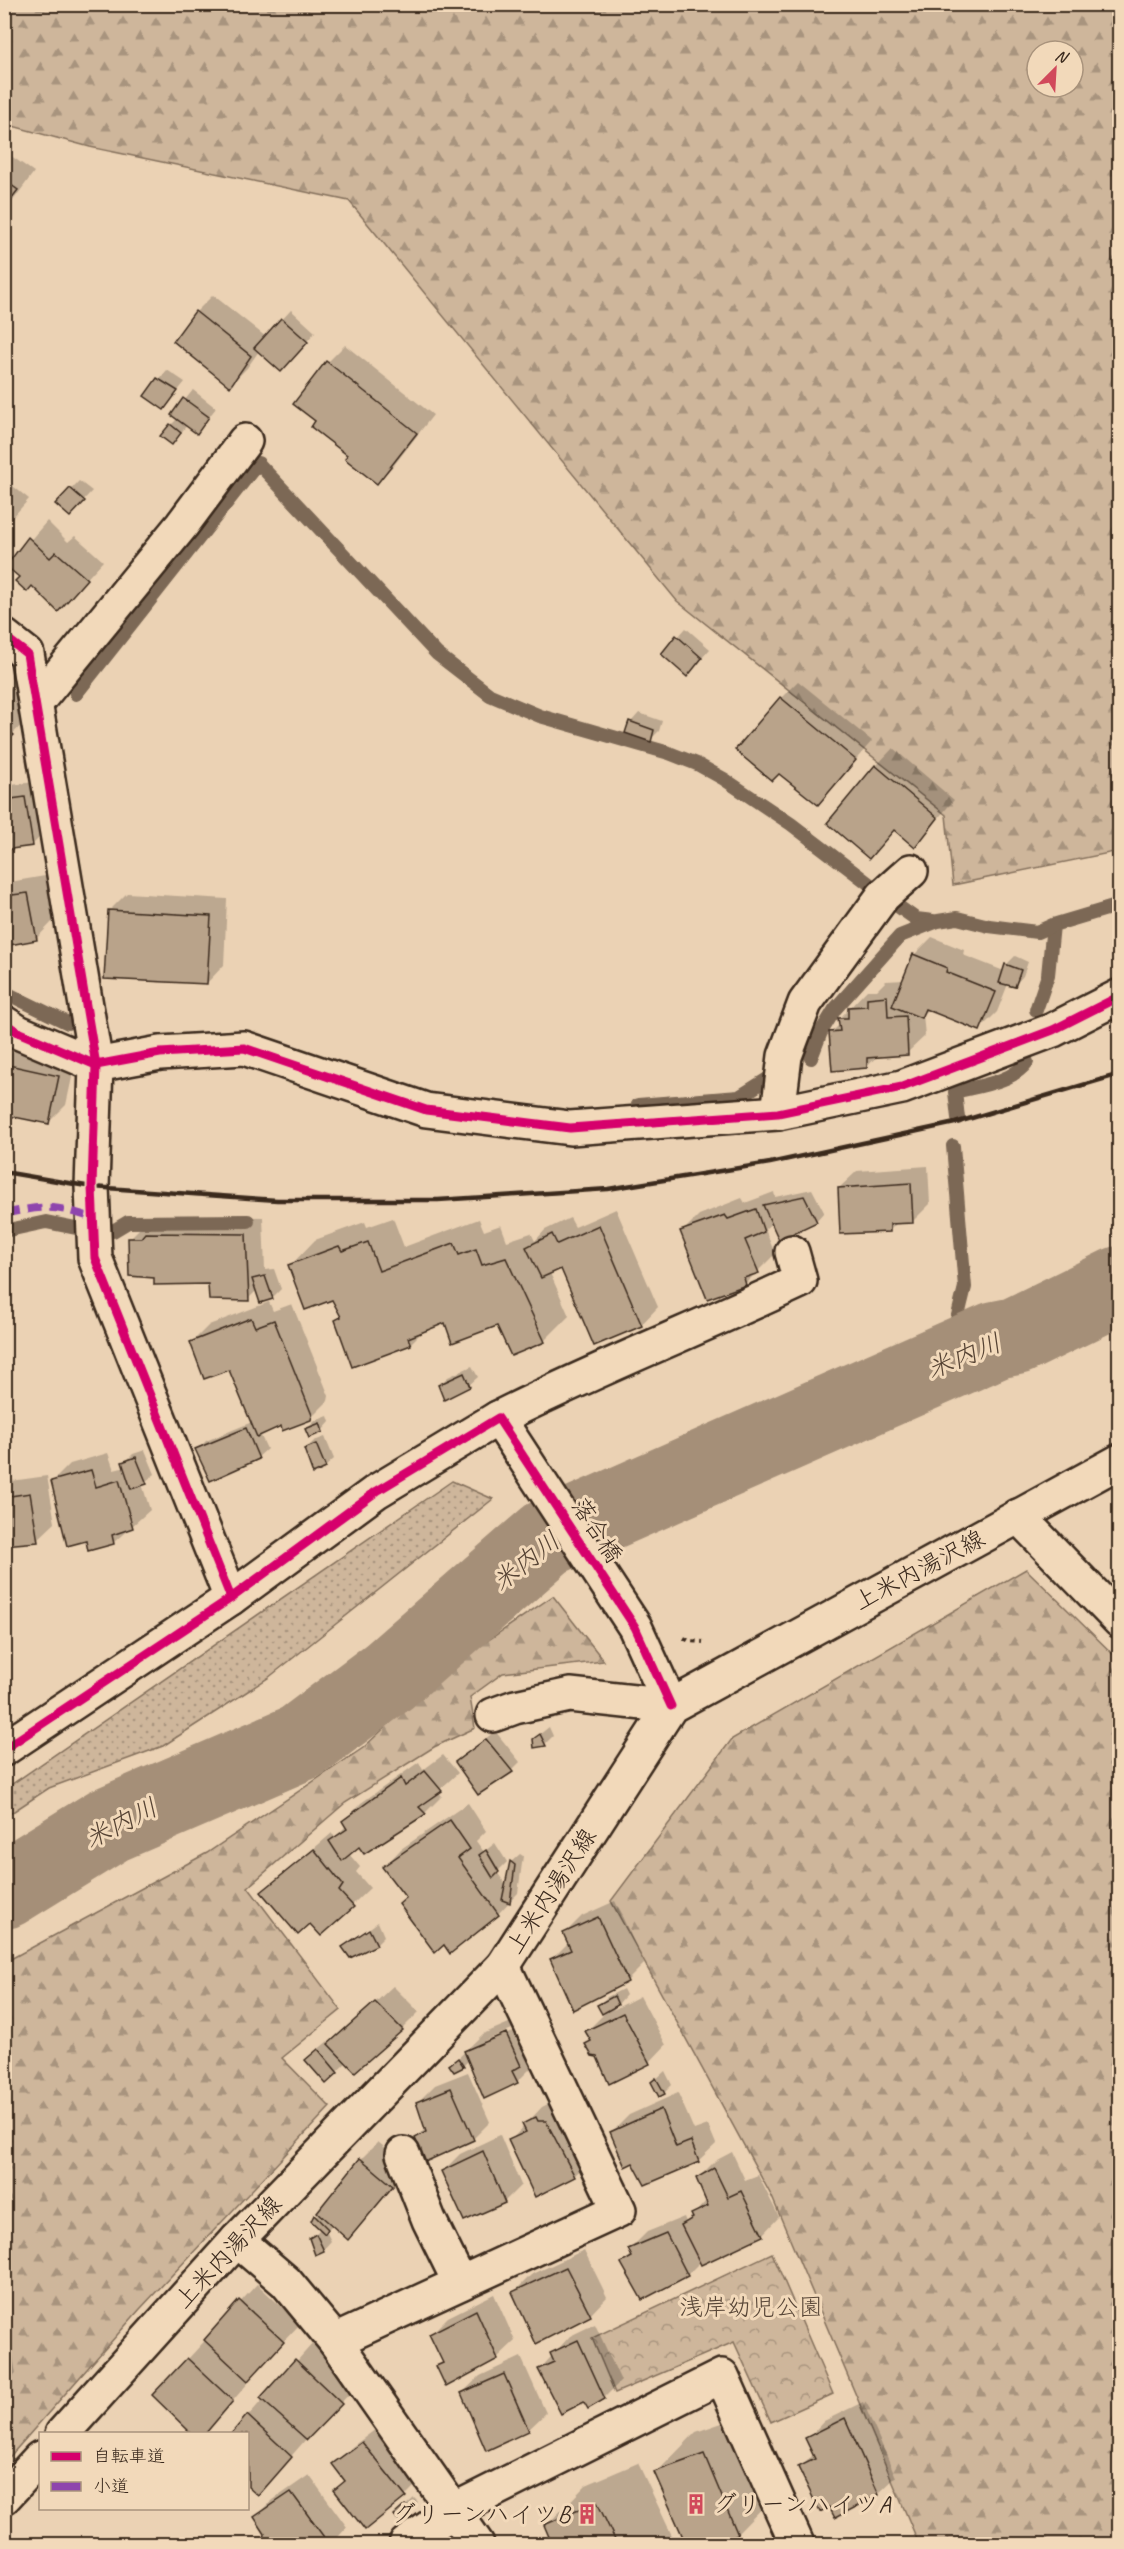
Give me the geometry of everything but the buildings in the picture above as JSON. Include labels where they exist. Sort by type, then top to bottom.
[{"type":"street","points":[[36,703],[182,525],[245,441]]},
{"type":"street","points":[[4,636],[27,654],[96,1065],[92,1187],[95,1258],[231,1598]]},
{"type":"street","points":[[778,1113],[785,1056],[805,1003],[883,896],[911,871]]},
{"type":"street","points":[[4,1023],[18,1032],[96,1065],[160,1053],[244,1048],[426,1110],[570,1128],[778,1113],[902,1087],[1053,1030],[1119,996]]},
{"type":"street","points":[[4,1749],[231,1598],[377,1491],[498,1418],[582,1377],[709,1324],[801,1281],[792,1252]]},
{"type":"street","name":"落合橋","points":[[498,1418],[525,1455],[635,1627],[671,1706]]},
{"type":"street","name":"上米内湯沢線","points":[[63,2432],[237,2240],[503,1966],[671,1706],[1119,1461]]},
{"type":"street","points":[[1018,1516],[1119,1621]]},
{"type":"street","points":[[493,1715],[515,1707],[570,1695],[671,1706]]},
{"type":"street","points":[[334,2341],[619,2210],[503,1966]]},
{"type":"street","points":[[403,2154],[429,2220],[460,2283]]},
{"type":"street","points":[[237,2240],[286,2282],[334,2341],[477,2544]]},
{"type":"street","points":[[406,2544],[454,2510],[722,2376],[797,2544]]},
{"type":"street","points":[[4,2497],[39,2459]]},
{"type":"path","points":[[682,1637],[689,1641],[712,1643]]},
{"type":"green space","points":[[4,5],[1119,5],[1119,851],[953,885],[946,815],[677,601],[349,201],[90,147],[5,124]]},
{"type":"green space","points":[[452,1481],[493,1499],[268,1678],[163,1746],[49,1788],[5,1817],[5,1789]]},
{"type":"green space","points":[[1026,1569],[1119,1660],[1119,2544],[919,2544],[772,2197],[611,1901],[732,1739]]},
{"type":"green space","points":[[553,1596],[604,1661],[503,1673],[470,1697],[475,1728],[434,1747],[345,1803],[248,1887],[341,2010],[282,2058],[330,2107],[140,2309],[5,2462],[5,1962],[207,1853],[363,1748],[452,1665]]},
{"type":"green space","name":"浅岸幼児公園","points":[[772,2253],[833,2394],[771,2422],[734,2342],[615,2393],[592,2338]]},
{"type":"waterway","points":[[76,694],[258,463],[437,654],[490,695],[540,716],[669,753],[697,764],[724,779],[791,824],[872,886]]},
{"type":"waterway","points":[[892,902],[916,919],[933,921]]},
{"type":"waterway","points":[[1036,1010],[1048,975],[1053,925],[1120,905]]},
{"type":"waterway","points":[[811,1058],[821,1032],[835,1009],[900,936],[938,921],[957,918],[989,926],[1037,932],[1053,925]]},
{"type":"waterway","points":[[4,992],[68,1023]]},
{"type":"waterway","points":[[958,1118],[955,1092],[1004,1079],[1021,1069],[1027,1062]]},
{"type":"waterway","points":[[638,1105],[739,1097],[774,1075]]},
{"type":"waterway","points":[[936,1367],[952,1340],[965,1287],[953,1146]]},
{"type":"waterway","points":[[113,1231],[128,1222],[248,1221]]},
{"type":"waterway","points":[[4,1231],[46,1222],[76,1228]]},
{"type":"waterway","name":"米内川","points":[[4,1890],[109,1825],[301,1742],[389,1676],[547,1538],[996,1340],[1016,1336],[1120,1285]]},
{"type":"railway","points":[[4,1172],[92,1187],[277,1200],[438,1200],[608,1189],[770,1163],[955,1123],[1120,1074]]},
{"type":"marked path","points":[[4,1214],[49,1208],[93,1218]]},
{"type":"cycle path","points":[[4,636],[27,654],[96,1065],[92,1187],[95,1258],[231,1598]]},
{"type":"cycle path","points":[[4,1023],[18,1032],[96,1065],[160,1053],[244,1048],[426,1110],[570,1128],[778,1113],[902,1087],[1053,1030],[1120,996]]},
{"type":"cycle path","points":[[4,1749],[231,1598],[377,1491],[498,1418],[635,1627],[671,1706]]},
{"type":"place","name":"グリーンハイツA","points":[[696,2504]]},
{"type":"place","name":"グリーンハイツB","points":[[587,2514]]}]
